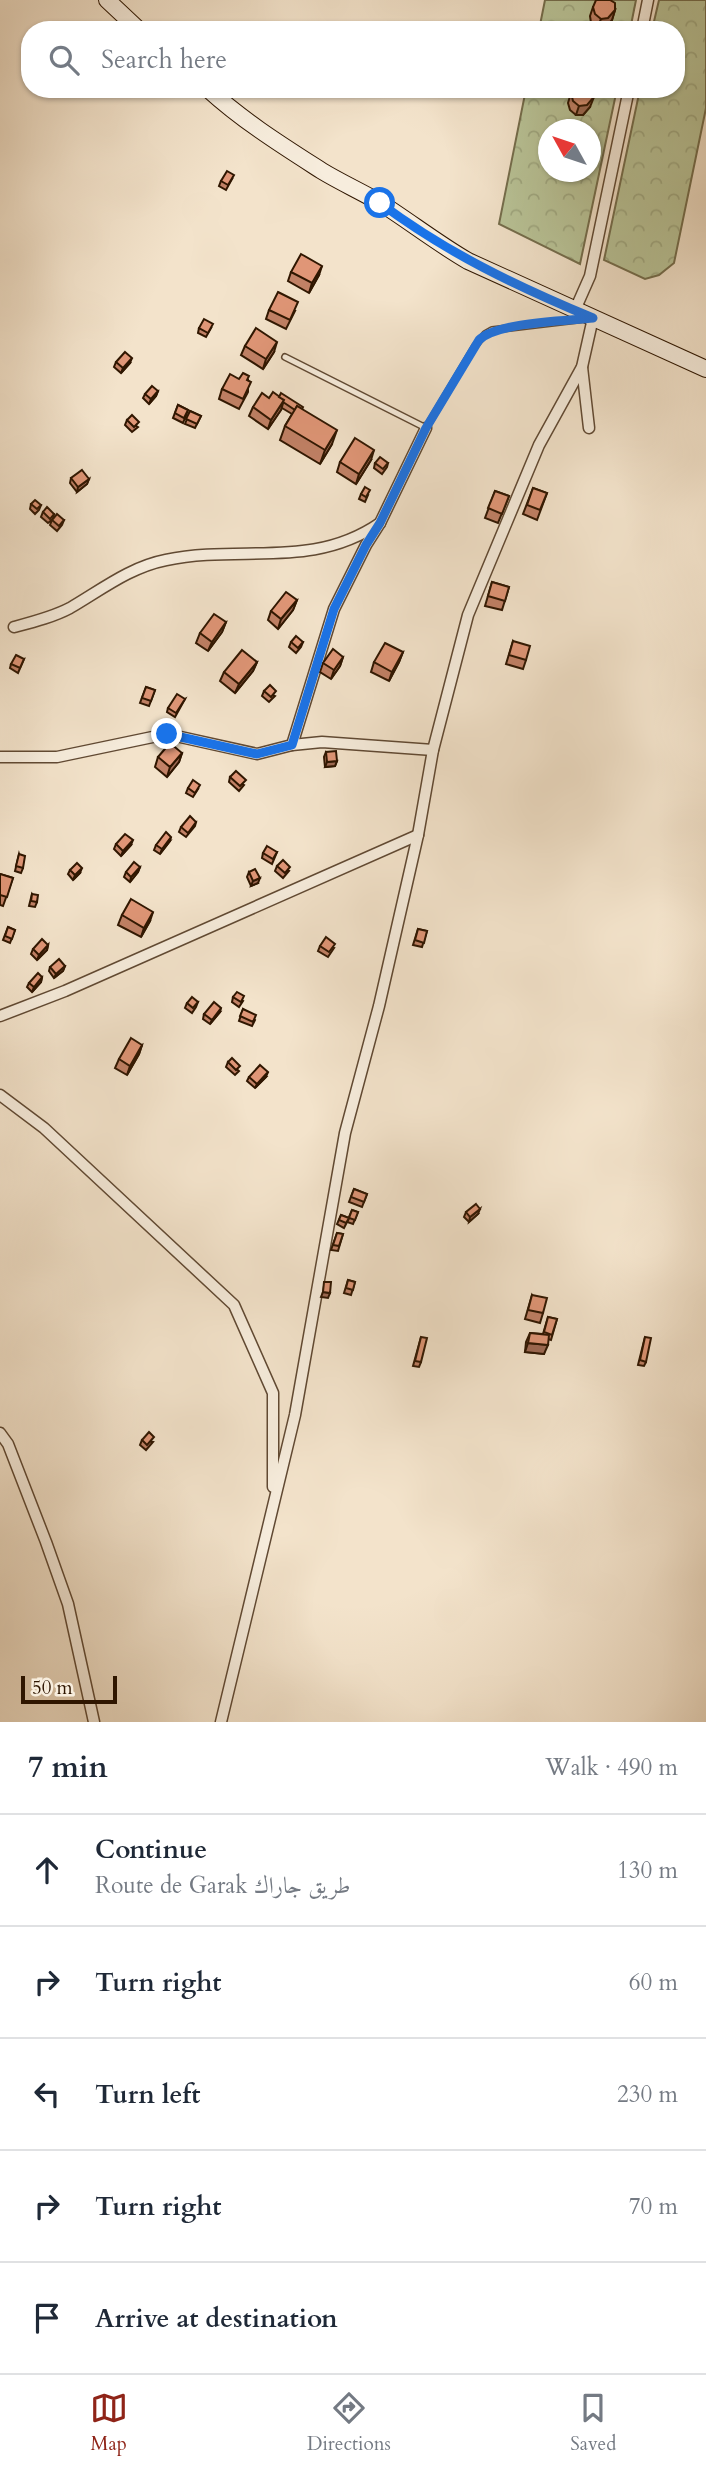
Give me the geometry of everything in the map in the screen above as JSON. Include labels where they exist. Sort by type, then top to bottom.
[{"type":"street","points":[[107,0],[129,21]]},
{"type":"street","points":[[644,21],[648,0]]},
{"type":"street","points":[[219,98],[244,119],[323,172],[380,203],[442,246],[491,274],[706,369]]},
{"type":"street","points":[[575,310],[590,276],[627,98]]},
{"type":"street","points":[[221,1722],[295,1415],[345,1133],[379,1006],[418,835],[433,750],[468,615],[539,445],[582,367],[593,318]]},
{"type":"street","points":[[582,367],[589,428]]},
{"type":"street","points":[[292,745],[334,609],[426,428]]},
{"type":"street","points":[[14,627],[68,609],[114,580],[162,560],[188,555],[317,551],[340,545],[380,523]]},
{"type":"street","points":[[0,757],[57,757],[167,734],[257,754],[292,745],[322,742],[433,750]]},
{"type":"street","points":[[0,1016],[65,991],[418,835]]},
{"type":"street","points":[[0,1095],[44,1128],[234,1305],[272,1394],[273,1507]]},
{"type":"street","points":[[0,1433],[8,1444],[47,1542],[68,1604],[94,1722]]},
{"type":"lane","points":[[285,357],[426,428],[485,334],[500,328],[593,318]]},
{"type":"green space","points":[[545,0],[636,0],[632,21],[541,21]]},
{"type":"green space","points":[[659,0],[706,0],[706,108],[674,263],[659,275],[645,279],[604,260],[638,98],[685,98],[685,21],[654,21]]},
{"type":"green space","points":[[524,98],[615,98],[601,165],[601,119],[538,119],[538,182],[597,182],[580,264],[499,224]]},
{"type":"building","points":[[596,0],[610,0],[615,3],[615,10],[608,18],[601,19],[595,14],[593,7]]},
{"type":"building","points":[[572,98],[593,98],[587,105],[579,106]]},
{"type":"building","points":[[227,171],[234,175],[228,185],[221,181]]},
{"type":"building","points":[[301,254],[322,266],[312,283],[291,272]]},
{"type":"building","points":[[278,292],[298,302],[290,320],[269,310]]},
{"type":"building","points":[[204,319],[213,324],[208,333],[199,328]]},
{"type":"building","points":[[256,328],[277,342],[266,359],[245,346]]},
{"type":"building","points":[[125,352],[132,358],[123,368],[116,362]]},
{"type":"building","points":[[243,373],[249,376],[247,380],[251,382],[243,399],[222,389],[230,374],[239,379]]},
{"type":"building","points":[[152,386],[158,391],[151,399],[145,394]]},
{"type":"building","points":[[273,392],[284,400],[271,420],[253,407],[262,393],[269,398]]},
{"type":"building","points":[[281,393],[303,407],[302,409],[297,406],[295,410],[283,402],[279,397]]},
{"type":"building","points":[[178,405],[188,410],[184,418],[175,413]]},
{"type":"building","points":[[297,406],[337,430],[325,450],[285,426]]},
{"type":"building","points":[[190,411],[201,416],[197,424],[186,419]]},
{"type":"building","points":[[132,415],[139,422],[134,427],[127,420]]},
{"type":"building","points":[[355,438],[374,450],[359,474],[340,462]]},
{"type":"building","points":[[380,457],[388,463],[383,469],[375,463]]},
{"type":"building","points":[[82,470],[89,479],[78,487],[71,478]]},
{"type":"building","points":[[365,487],[370,490],[366,497],[361,494]]},
{"type":"building","points":[[533,488],[547,493],[540,510],[527,505]]},
{"type":"building","points":[[495,491],[509,496],[502,514],[488,508]]},
{"type":"building","points":[[35,500],[41,505],[37,509],[31,504]]},
{"type":"building","points":[[47,507],[54,514],[50,519],[43,512]]},
{"type":"building","points":[[57,514],[64,520],[59,526],[52,520]]},
{"type":"building","points":[[492,582],[509,587],[505,601],[488,596]]},
{"type":"building","points":[[286,592],[297,600],[281,619],[271,611]]},
{"type":"building","points":[[214,614],[226,622],[212,642],[200,633]]},
{"type":"building","points":[[296,636],[303,642],[298,648],[291,642]]},
{"type":"building","points":[[513,641],[530,646],[526,660],[509,655]]},
{"type":"building","points":[[385,643],[403,652],[392,672],[374,662]]},
{"type":"building","points":[[333,649],[343,657],[334,670],[323,663]]},
{"type":"building","points":[[242,650],[257,662],[239,684],[224,672]]},
{"type":"building","points":[[16,655],[24,659],[20,668],[11,664]]},
{"type":"building","points":[[270,685],[276,691],[271,697],[264,691]]},
{"type":"building","points":[[146,687],[155,690],[151,701],[142,698]]},
{"type":"building","points":[[177,694],[185,699],[176,713],[168,708]]},
{"type":"building","points":[[170,743],[182,753],[170,767],[158,757]]},
{"type":"building","points":[[336,751],[337,761],[327,762],[326,752]]},
{"type":"building","points":[[236,771],[246,780],[240,786],[230,777]]},
{"type":"building","points":[[193,780],[200,785],[195,793],[188,788]]},
{"type":"building","points":[[190,816],[196,822],[188,833],[181,827]]},
{"type":"building","points":[[166,832],[171,837],[162,849],[156,845]]},
{"type":"building","points":[[125,834],[133,840],[123,851],[116,844]]},
{"type":"building","points":[[267,846],[277,852],[273,859],[263,853]]},
{"type":"building","points":[[19,854],[25,856],[23,868],[16,866]]},
{"type":"building","points":[[283,860],[290,867],[285,873],[277,866]]},
{"type":"building","points":[[134,862],[140,867],[131,877],[126,872]]},
{"type":"building","points":[[77,863],[82,868],[75,875],[70,870]]},
{"type":"building","points":[[255,869],[260,878],[253,881],[249,872]]},
{"type":"building","points":[[0,874],[13,878],[7,897],[0,895]]},
{"type":"building","points":[[32,894],[38,895],[37,902],[31,901]]},
{"type":"building","points":[[131,899],[153,912],[144,928],[122,915]]},
{"type":"building","points":[[8,927],[15,930],[12,939],[5,936]]},
{"type":"building","points":[[418,929],[427,931],[424,943],[415,940]]},
{"type":"building","points":[[326,937],[335,944],[329,952],[320,946]]},
{"type":"building","points":[[42,939],[48,945],[39,955],[33,949]]},
{"type":"building","points":[[59,959],[65,966],[56,974],[50,967]]},
{"type":"building","points":[[38,973],[42,977],[34,987],[29,983]]},
{"type":"building","points":[[237,992],[244,996],[241,1002],[233,997]]},
{"type":"building","points":[[192,997],[198,1002],[193,1008],[187,1003]]},
{"type":"building","points":[[214,1002],[221,1008],[212,1020],[204,1014]]},
{"type":"building","points":[[243,1009],[256,1015],[253,1022],[240,1016]]},
{"type":"building","points":[[131,1038],[142,1045],[130,1066],[119,1059]]},
{"type":"building","points":[[232,1058],[240,1066],[236,1070],[228,1062]]},
{"type":"building","points":[[260,1065],[268,1072],[257,1084],[249,1077]]},
{"type":"building","points":[[354,1189],[367,1194],[364,1202],[351,1197]]},
{"type":"building","points":[[476,1204],[480,1209],[470,1217],[466,1212]]},
{"type":"building","points":[[352,1210],[358,1212],[355,1220],[349,1218]]},
{"type":"building","points":[[341,1215],[349,1218],[346,1223],[339,1220]]},
{"type":"building","points":[[337,1233],[343,1234],[339,1246],[333,1245]]},
{"type":"building","points":[[348,1280],[355,1282],[353,1290],[346,1288]]},
{"type":"building","points":[[324,1282],[331,1282],[330,1293],[323,1292]]},
{"type":"building","points":[[532,1295],[547,1298],[543,1313],[528,1310]]},
{"type":"building","points":[[548,1317],[557,1319],[552,1335],[544,1332]]},
{"type":"building","points":[[530,1333],[549,1335],[548,1345],[528,1343]]},
{"type":"building","points":[[421,1337],[427,1338],[421,1362],[415,1361]]},
{"type":"building","points":[[645,1337],[651,1338],[646,1362],[640,1360]]},
{"type":"building","points":[[149,1432],[154,1437],[147,1445],[142,1440]]},
{"type":"route","points":[[167,734],[257,754],[292,745],[334,609],[426,428],[479,340],[492,330],[500,328],[593,318],[491,274],[442,246],[380,203]]}]
